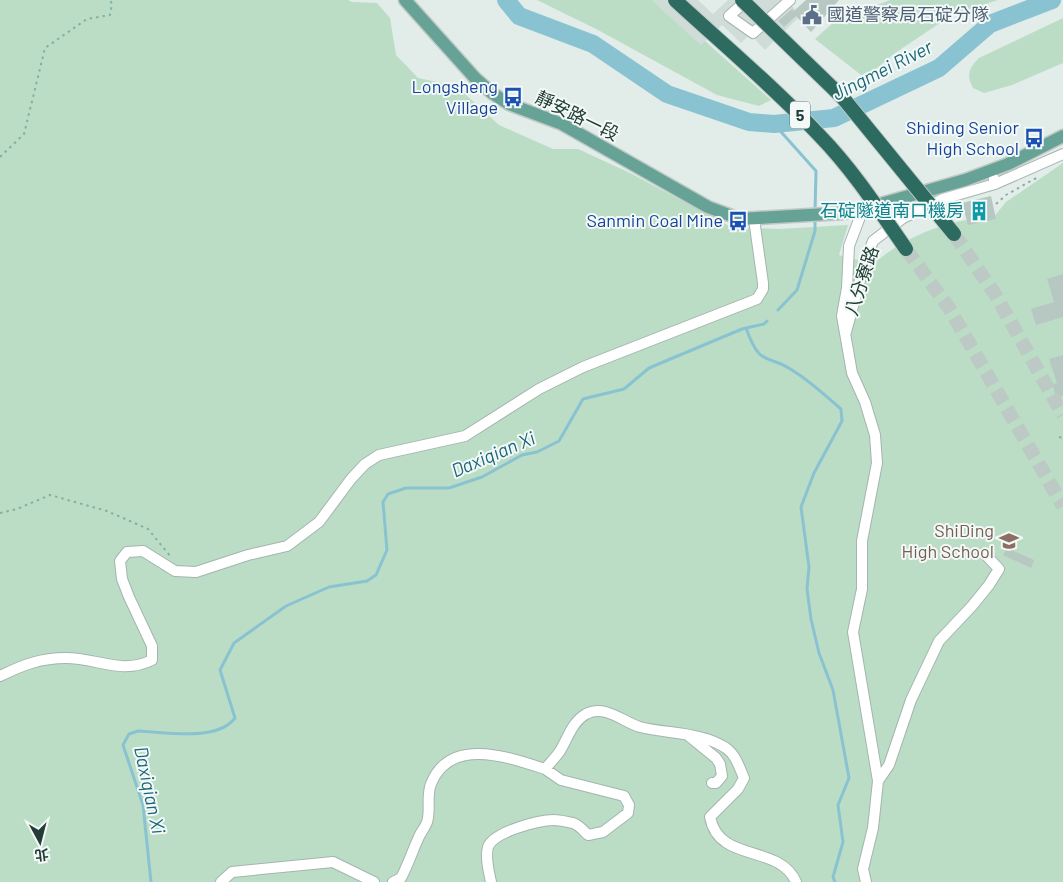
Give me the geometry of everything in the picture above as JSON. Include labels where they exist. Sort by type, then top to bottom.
[{"type":"highway","name":"5","points":[[674,0],[790,105],[822,137],[860,183],[906,249]]},
{"type":"highway","name":"5","points":[[742,0],[843,98],[954,234]]},
{"type":"main road","name":"靜安路一段","points":[[405,0],[475,78],[510,104],[562,124],[722,214],[740,219],[758,219],[844,213],[863,209]]},
{"type":"main road","points":[[863,209],[932,190],[992,170],[1063,136]]},
{"type":"street","points":[[747,0],[729,16],[753,33],[790,0]]},
{"type":"street","name":"八分寮路","points":[[845,336],[865,262],[873,241],[903,218],[943,198],[995,184],[1063,154]]},
{"type":"street","points":[[992,170],[995,184]]},
{"type":"street","points":[[863,209],[849,246],[847,288],[842,316],[852,373],[865,402],[875,435],[877,463],[862,541],[862,589],[853,632],[878,781],[873,828],[863,869],[866,882]]},
{"type":"street","points":[[0,676],[36,660],[68,658],[118,666],[139,666],[152,660],[152,646],[122,579],[120,561],[127,552],[143,551],[175,571],[196,572],[248,555],[287,546],[320,522],[351,479],[365,464],[379,455],[465,436],[539,389],[583,367],[756,299],[763,289],[758,219]]},
{"type":"street","points":[[878,781],[890,765],[911,700],[939,641],[972,606],[989,585],[999,568],[984,553]]},
{"type":"street","points":[[545,769],[560,752],[575,723],[586,714],[598,711],[609,713],[641,727],[702,738],[726,748],[736,760],[744,778],[738,789],[710,817],[712,829],[736,848],[783,864],[792,872],[796,882]]},
{"type":"street","points":[[689,736],[720,764],[722,776],[716,783],[712,783]]},
{"type":"street","points":[[393,882],[402,878],[427,822],[430,785],[442,766],[453,757],[465,754],[512,759],[545,769],[561,780],[624,796],[629,805],[628,813],[603,832],[588,835],[576,824],[554,820],[530,823],[505,833],[491,843],[488,848],[487,864],[491,882]]},
{"type":"street","points":[[221,882],[232,872],[333,862],[374,882]]},
{"type":"path","points":[[0,157],[24,134],[45,48],[87,19],[110,15],[112,4],[110,0]]},
{"type":"path","points":[[996,204],[1014,190],[1052,169],[1047,161]]},
{"type":"path","points":[[1059,437],[1063,438]]},
{"type":"path","points":[[0,513],[17,509],[50,495],[107,511],[148,529],[171,556],[175,571]]},
{"type":"shaded area","points":[[652,0],[698,0],[713,14],[728,0],[786,0],[801,15],[765,50],[750,34],[741,43],[722,25],[701,45]]},
{"type":"green space","points":[[0,0],[348,0],[352,2],[377,3],[390,18],[396,55],[418,78],[456,86],[499,125],[553,149],[578,149],[630,173],[731,227],[779,229],[848,225],[839,255],[873,264],[899,245],[929,230],[961,221],[993,218],[1006,202],[1063,163],[1063,882],[0,882]]},
{"type":"green space","points":[[537,0],[652,0],[701,45],[705,41],[771,100],[759,106],[717,95],[598,30]]},
{"type":"green space","points":[[890,0],[998,0],[952,15],[895,53],[865,78],[815,39],[853,5],[860,12]]},
{"type":"green space","points":[[1063,18],[1063,63],[1012,85],[984,93],[973,88],[969,75],[973,65],[979,58]]},
{"type":"building","name":"國道警察局石碇分隊","points":[[806,0],[839,0],[811,32],[796,16],[784,27],[778,21],[792,9],[794,11]]},
{"type":"building","name":"石碇隧道南口機房","points":[[991,196],[996,219],[968,225],[962,203]]},
{"type":"building","points":[[1063,274],[1063,317],[1036,325],[1031,309],[1054,302],[1047,279]]},
{"type":"building","points":[[1063,355],[1063,396],[1056,396],[1052,384],[1057,383],[1049,359]]},
{"type":"building","points":[[1007,548],[1034,560],[1031,568],[1003,555]]},
{"type":"waterway","name":"Daxiqian Xi","points":[[506,0],[519,16],[593,44],[667,94],[749,122],[774,124],[834,118],[939,68],[990,24],[1052,0]]},
{"type":"waterway","name":"Daxiqian Xi","points":[[774,124],[816,171],[815,212]]},
{"type":"waterway","name":"Daxiqian Xi","points":[[778,310],[797,290],[815,231],[815,218]]},
{"type":"waterway","name":"Daxiqian Xi","points":[[151,882],[143,805],[123,745],[129,734],[138,731],[176,734],[204,733],[227,725],[235,718],[220,670],[234,643],[286,606],[329,587],[367,581],[376,575],[387,550],[383,502],[388,494],[406,488],[449,488],[482,477],[522,455],[537,452],[559,441],[583,399],[624,389],[649,368],[742,329],[764,324],[767,321]]},
{"type":"waterway","points":[[746,328],[751,341],[761,355],[795,372],[841,409],[842,421],[814,473],[801,507],[809,567],[807,589],[811,619],[819,653],[833,690],[849,778],[838,805],[843,842],[833,877],[835,882]]},
{"type":"tunnel","points":[[954,234],[995,294],[1063,415]]},
{"type":"tunnel","points":[[906,249],[949,308],[1063,506]]},
{"type":"place","name":"國道警察局石碇分隊","points":[[812,15]]},
{"type":"place","name":"Longsheng Village","points":[[513,97]]},
{"type":"place","name":"Shiding Senior High School","points":[[1034,138]]},
{"type":"place","name":"石碇隧道南口機房","points":[[979,211]]},
{"type":"place","name":"Sanmin Coal Mine","points":[[738,221]]},
{"type":"place","name":"ShiDing High School","points":[[1009,541]]},
{"type":"water label","name":"Jingmei River","points":[[882,70]]}]
